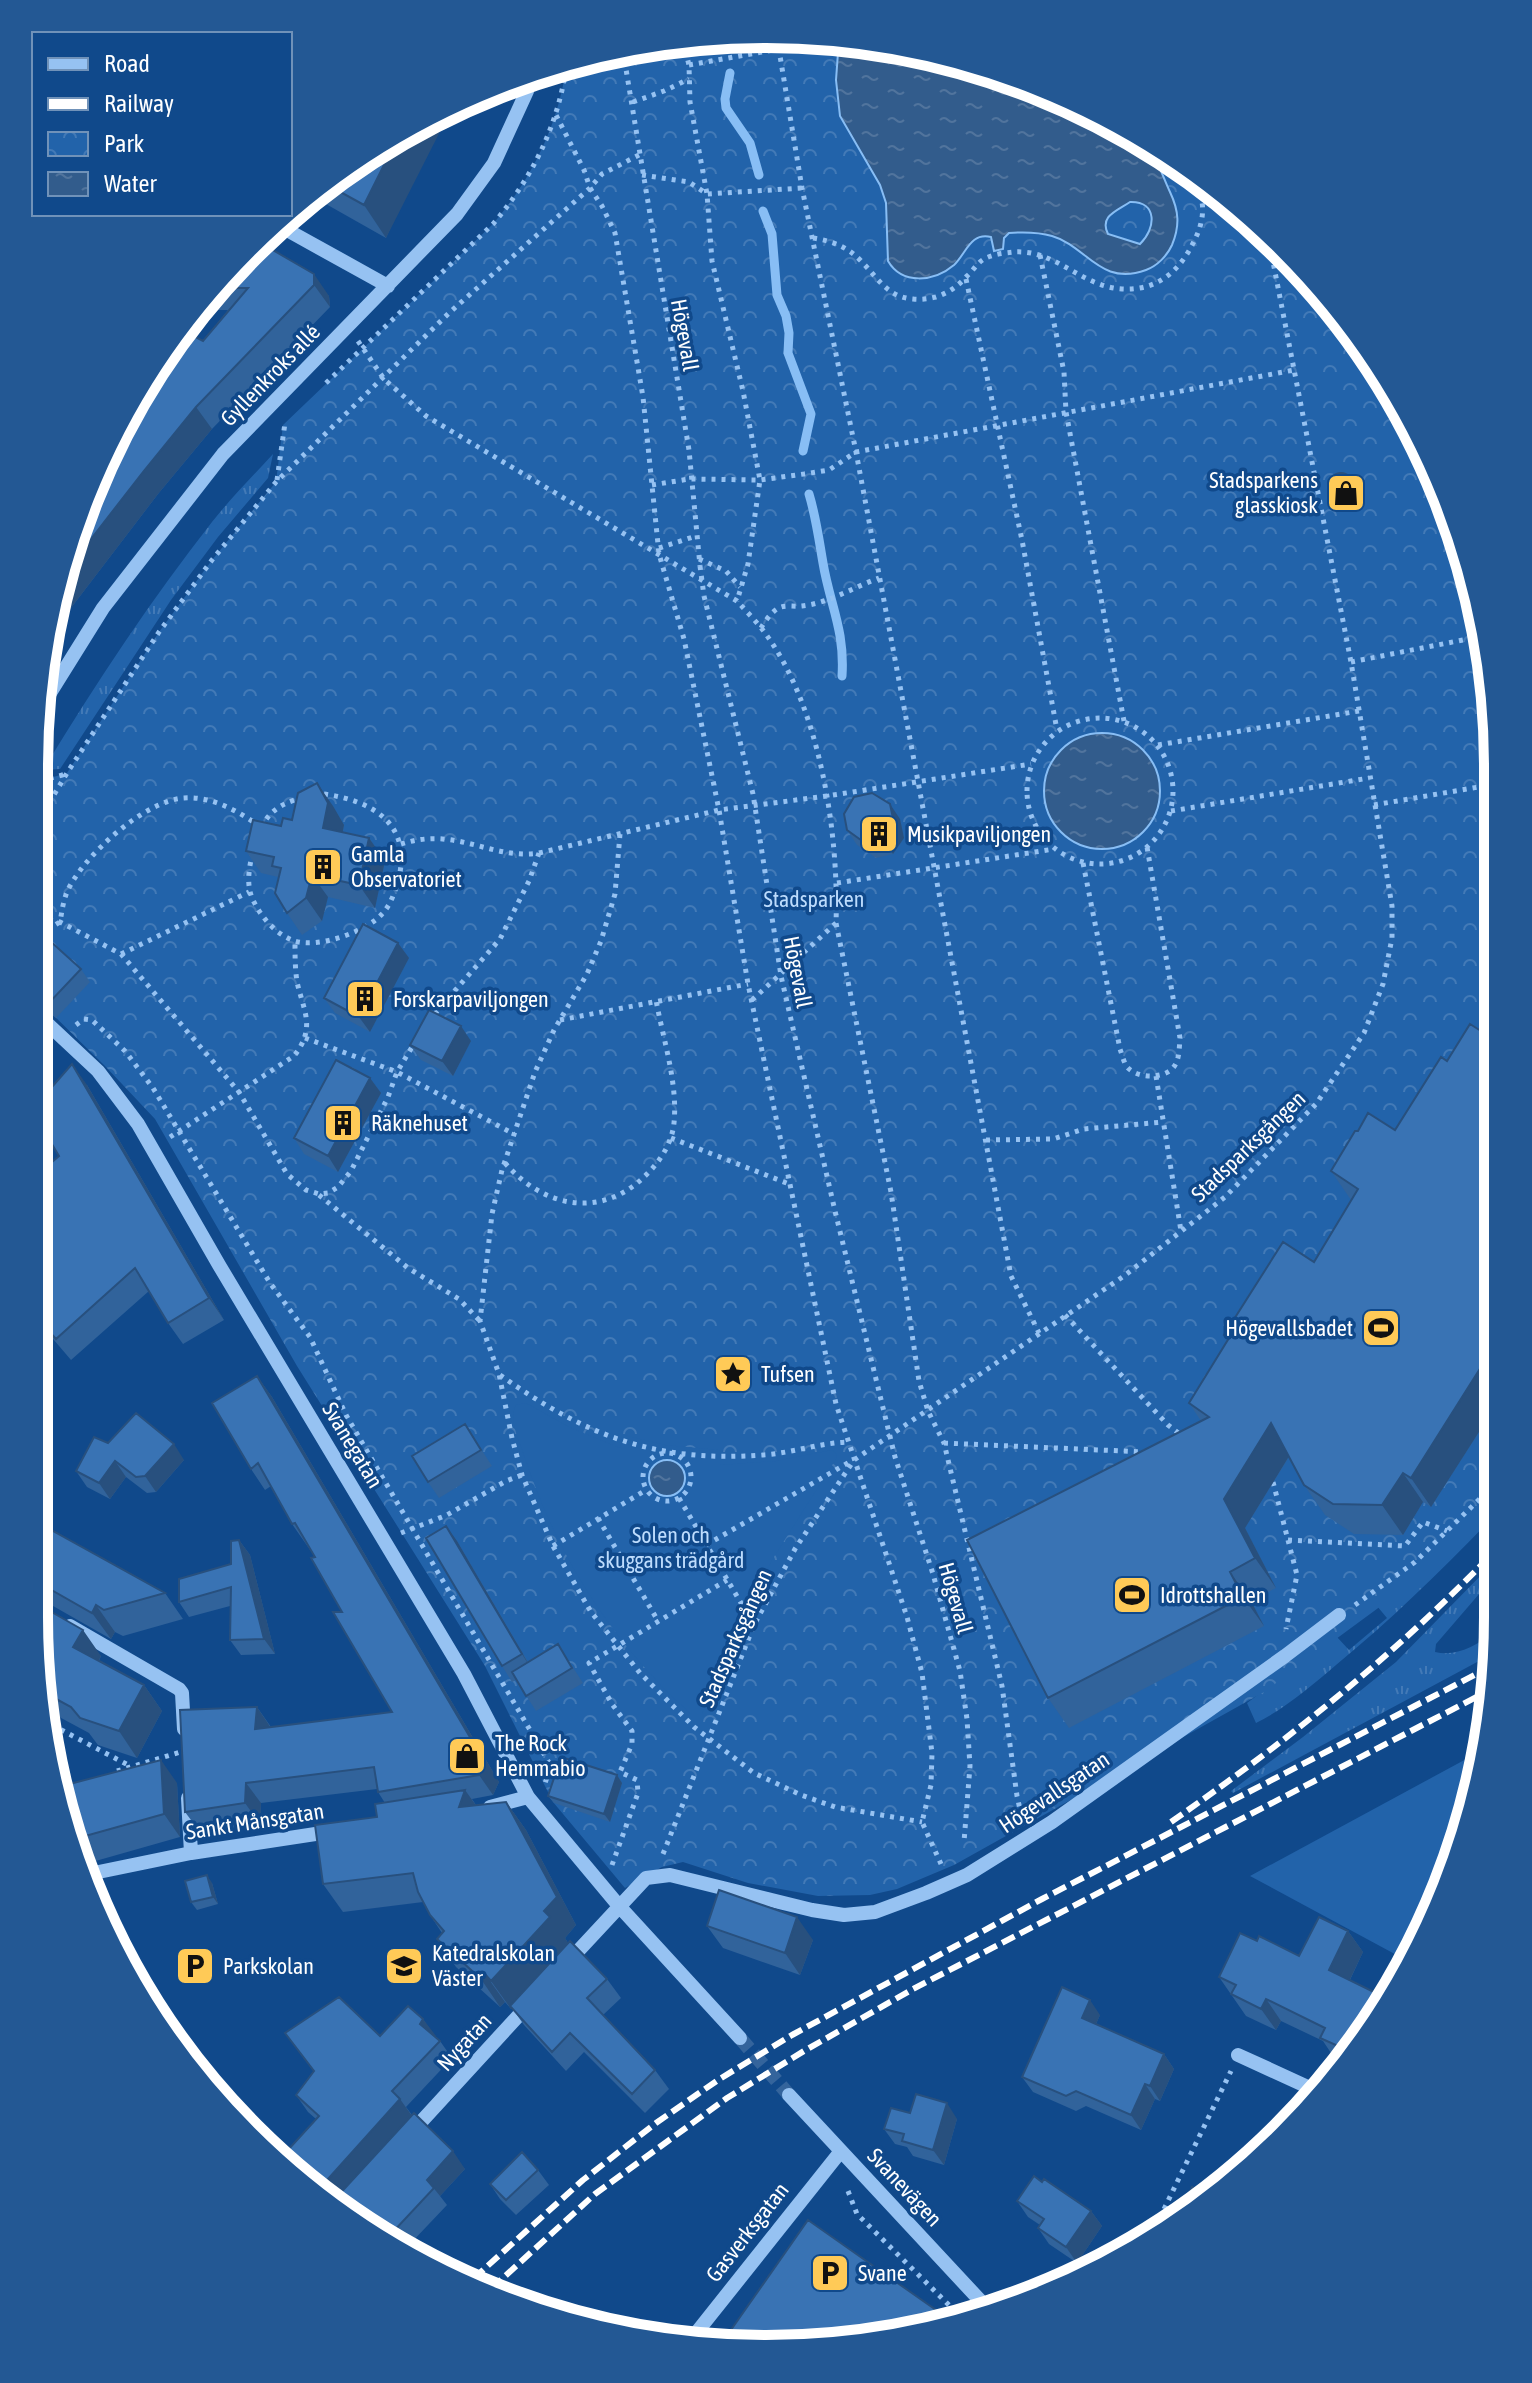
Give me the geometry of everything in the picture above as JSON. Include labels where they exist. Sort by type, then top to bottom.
[{"type":"street","name":"Gyllenkroks allé","points":[[53,689],[103,608],[223,454],[457,214],[494,163],[527,89]]},
{"type":"street","points":[[288,231],[388,286]]},
{"type":"street","name":"Svanegatan","points":[[48,1024],[98,1071],[138,1124],[464,1674],[528,1797],[619,1906]]},
{"type":"street","name":"Högevallsgatan","points":[[646,1878],[670,1875],[797,1907],[844,1915],[875,1912],[926,1893],[967,1875],[1052,1822],[1339,1615]]},
{"type":"street","points":[[59,1621],[179,1689],[182,1693],[185,1751]]},
{"type":"street","points":[[187,1780],[191,1853]]},
{"type":"street","points":[[476,1810],[528,1797]]},
{"type":"street","name":"Sankt Månsgatan","points":[[96,1873],[191,1853],[356,1828]]},
{"type":"street","points":[[646,1878],[619,1906],[740,2038]]},
{"type":"street","name":"Nygatan","points":[[393,2152],[619,1906]]},
{"type":"street","points":[[1238,2055],[1308,2087]]},
{"type":"street","name":"Svanevägen","points":[[789,2095],[981,2302]]},
{"type":"street","name":"Gasverksgatan","points":[[698,2331],[841,2151]]},
{"type":"path","points":[[689,65],[779,49],[802,188],[856,452],[1011,1276],[1039,1333]]},
{"type":"path","points":[[686,53],[690,102],[707,194],[712,261],[743,391],[760,480],[748,564],[737,601]]},
{"type":"path","name":"Högevall","points":[[625,62],[689,450],[689,479],[704,596],[755,803],[781,976],[895,1457],[960,1671],[970,1766],[964,1842]]},
{"type":"path","points":[[323,386],[493,224],[515,198],[534,168],[556,115],[564,77]]},
{"type":"path","points":[[633,102],[689,79]]},
{"type":"path","points":[[556,115],[615,233],[643,397],[659,551],[684,639],[719,810],[751,1001],[836,1404],[907,1617],[922,1673],[932,1753],[929,1796],[922,1822],[942,1865]]},
{"type":"path","points":[[48,805],[159,632],[212,560],[276,482],[449,313],[602,174],[639,155]]},
{"type":"path","points":[[642,175],[689,182],[707,194],[802,188]]},
{"type":"path","points":[[813,238],[829,240],[852,253],[877,281],[898,295],[914,299],[932,298],[956,288],[978,264],[995,255],[1025,252],[1040,255],[1106,287],[1135,289],[1164,279],[1184,261],[1199,232],[1202,203],[1198,193]]},
{"type":"path","points":[[1040,255],[1064,372],[1066,412],[1124,721]]},
{"type":"path","name":"Stadsparksgången","points":[[646,1878],[669,1844],[754,1625],[795,1549],[854,1460],[1124,1276],[1225,1197],[1316,1104],[1364,1033],[1383,984],[1392,938],[1392,906],[1351,662],[1272,256]]},
{"type":"path","points":[[966,278],[1057,730]]},
{"type":"path","points":[[347,328],[364,347],[384,379],[426,416],[659,551],[737,601],[761,628],[784,664],[823,770],[837,883],[836,923],[891,1192],[919,1381],[928,1411],[944,1443],[1002,1686],[1022,1819]]},
{"type":"path","points":[[652,485],[689,479],[760,480],[829,470],[856,452],[1294,370]]},
{"type":"path","points":[[276,482],[283,425],[293,415]]},
{"type":"path","points":[[659,551],[696,536]]},
{"type":"path","points":[[699,563],[726,571],[741,588]]},
{"type":"path","points":[[761,628],[776,609],[783,606],[803,606],[828,600],[879,578]]},
{"type":"path","points":[[1351,662],[1472,638]]},
{"type":"path","points":[[1158,745],[1359,711]]},
{"type":"path","points":[[1101,717],[1124,721],[1158,745],[1173,776],[1171,811],[1162,831],[1147,847],[1117,862],[1083,863],[1055,849],[1032,820],[1026,783],[1031,764],[1041,745],[1057,730],[1078,720],[1101,717]]},
{"type":"path","points":[[401,844],[435,837],[457,839],[524,855],[755,803],[827,796],[1031,764]]},
{"type":"path","points":[[48,779],[67,773]]},
{"type":"path","points":[[1171,811],[1369,778]]},
{"type":"path","points":[[1374,805],[1484,786]]},
{"type":"path","points":[[324,794],[343,797],[374,812],[398,834],[401,844],[402,865],[394,893],[383,914],[363,929],[342,937],[295,942],[270,925],[249,892],[249,874],[260,826],[270,813],[287,803],[324,794]]},
{"type":"path","points":[[48,929],[60,922],[68,890],[84,864],[114,835],[146,812],[170,800],[183,798],[211,802],[239,812],[260,826]]},
{"type":"path","points":[[480,1321],[492,1214],[505,1162],[535,1072],[587,974],[605,930],[615,894],[620,834]]},
{"type":"path","points":[[1083,863],[1120,1049],[1128,1068],[1142,1075],[1156,1076],[1172,1069],[1179,1057],[1180,1038],[1147,847]]},
{"type":"path","points":[[837,883],[1055,849]]},
{"type":"path","points":[[428,1023],[500,939],[529,881],[539,853]]},
{"type":"path","points":[[121,954],[249,892]]},
{"type":"path","points":[[48,920],[60,922],[121,954],[239,1092],[287,1174],[306,1190],[319,1194],[408,1268],[459,1299],[480,1321],[499,1374],[522,1475],[553,1546],[591,1612],[616,1646],[672,1708],[754,1773],[801,1795],[835,1807],[922,1822]]},
{"type":"path","points":[[751,1001],[836,923]]},
{"type":"path","points":[[163,1143],[179,1129],[294,1056],[308,1028],[295,966],[295,942]]},
{"type":"path","points":[[560,1020],[748,984]]},
{"type":"path","points":[[505,1162],[520,1179],[546,1196],[576,1203],[609,1200],[635,1187],[651,1170],[664,1154],[674,1122],[672,1084],[656,1000]]},
{"type":"path","points":[[70,1031],[84,1019],[92,1020],[125,1051],[179,1129],[270,1283],[310,1337],[346,1415],[551,1766],[543,1790]]},
{"type":"path","points":[[319,1194],[338,1187],[351,1171],[397,1072],[420,1034]]},
{"type":"path","points":[[305,1038],[397,1072],[514,1134]]},
{"type":"path","points":[[1156,1076],[1181,1231]]},
{"type":"path","points":[[986,1140],[1053,1139],[1084,1129],[1163,1122]]},
{"type":"path","points":[[671,1138],[790,1185]]},
{"type":"path","points":[[1065,1315],[1168,1425],[1191,1441]]},
{"type":"path","points":[[499,1374],[529,1396],[587,1427],[622,1442],[669,1453],[709,1457],[765,1455],[848,1442]]},
{"type":"path","points":[[944,1443],[1154,1452]]},
{"type":"path","points":[[669,1453],[683,1459],[691,1472],[690,1487],[679,1498],[664,1502],[646,1490],[644,1467],[654,1456],[669,1453]]},
{"type":"path","points":[[706,1545],[854,1460]]},
{"type":"path","points":[[383,1540],[447,1515],[522,1475]]},
{"type":"path","points":[[1273,1482],[1297,1575],[1284,1636]]},
{"type":"path","points":[[553,1546],[646,1490]]},
{"type":"path","points":[[1339,1615],[1396,1577],[1484,1495]]},
{"type":"path","points":[[679,1498],[754,1625]]},
{"type":"path","points":[[598,1518],[658,1621]]},
{"type":"path","points":[[1288,1540],[1405,1546],[1423,1522],[1447,1531]]},
{"type":"path","points":[[609,1875],[638,1793],[637,1780],[620,1772],[632,1744],[632,1731],[612,1704],[589,1663],[727,1580]]},
{"type":"path","points":[[57,1728],[131,1766]]},
{"type":"path","points":[[104,1776],[185,1751]]},
{"type":"path","points":[[1160,2217],[1238,2055]]},
{"type":"path","points":[[827,2168],[847,2187],[857,2214],[954,2310]]},
{"type":"green space","name":"Stadsparken","points":[[766,48],[860,54],[952,72],[997,86],[1084,122],[1165,169],[1203,196],[1274,258],[1336,329],[1388,407],[1410,448],[1446,535],[1460,580],[1478,672],[1484,766],[1484,1514],[1419,1578],[1264,1692],[954,1865],[897,1889],[870,1895],[818,1896],[748,1883],[683,1862],[662,1867],[625,1888],[553,1802],[485,1666],[297,1366],[155,1119],[48,1010],[48,779],[67,773],[159,632],[212,560],[276,482],[283,425],[493,224],[507,206],[542,149],[564,77],[580,72],[672,54]]},
{"type":"green space","points":[[273,454],[268,478],[218,537],[171,600],[60,769],[48,770],[48,762],[103,675],[219,513]]},
{"type":"green space","name":"Solen och skuggans trädgård","points":[[526,1403],[569,1427],[620,1448],[624,1435],[665,1445],[719,1450],[719,1465],[776,1461],[832,1450],[837,1454],[772,1560],[702,1714],[691,1714],[637,1659],[613,1629],[571,1564],[538,1495],[516,1432],[513,1418],[516,1405]]},
{"type":"green space","points":[[1484,1505],[1484,1526],[1417,1593],[1307,1689],[1256,1723],[1247,1703],[1336,1636],[1349,1650],[1387,1618],[1377,1606]]},
{"type":"green space","points":[[1484,1572],[1484,1588],[1436,1644],[1435,1652],[1451,1653],[1483,1639],[1482,1659],[1233,1793],[1231,1791],[1303,1737],[1396,1662]]},
{"type":"green space","points":[[1470,1757],[1446,1848],[1399,1956],[1250,1876]]},
{"type":"water","points":[[838,52],[952,72],[1041,103],[1084,122],[1158,165],[1177,212],[1172,245],[1161,260],[1150,268],[1130,274],[1105,269],[1052,236],[1009,233],[1004,238],[1003,249],[994,251],[991,237],[978,238],[954,265],[937,275],[919,278],[901,274],[888,261],[886,203],[880,185],[840,116],[836,80]],"holes":[[[1130,202],[1146,206],[1152,217],[1151,224],[1140,244],[1108,234],[1106,223],[1111,215]]]},
{"type":"water","points":[[1102,733],[1124,738],[1143,750],[1155,769],[1160,791],[1155,813],[1143,832],[1124,844],[1102,849],[1080,844],[1061,832],[1049,813],[1044,791],[1049,769],[1061,750],[1080,738]]},
{"type":"water","points":[[667,1460],[680,1465],[685,1478],[680,1491],[667,1496],[654,1491],[649,1478],[654,1465]]},
{"type":"building","points":[[389,155],[364,205],[337,190]]},
{"type":"building","points":[[269,248],[314,274],[314,285],[196,407],[81,553],[122,448],[169,367],[192,335],[203,341],[248,288],[231,288]]},
{"type":"building","points":[[1341,473],[1349,477],[1353,485],[1349,493],[1341,497],[1333,493],[1329,485],[1333,477]]},
{"type":"building","points":[[317,783],[328,803],[323,828],[369,838],[359,885],[312,875],[306,898],[287,913],[275,893],[281,868],[272,866],[274,857],[246,851],[253,820],[281,826],[283,818],[292,820],[298,793]]},
{"type":"building","points":[[872,793],[890,804],[894,823],[883,839],[865,843],[847,830],[844,814],[854,797]]},
{"type":"building","points":[[363,924],[398,943],[359,1017],[324,998]]},
{"type":"building","points":[[50,941],[81,969],[48,1004]]},
{"type":"building","points":[[429,1010],[461,1026],[442,1061],[410,1045]]},
{"type":"building","points":[[1470,1024],[1484,1033],[1484,1369],[1481,1367],[1411,1478],[1403,1473],[1382,1505],[1333,1504],[1304,1485],[1271,1423],[1224,1499],[1255,1558],[1230,1572],[1243,1597],[1048,1698],[967,1540],[1209,1417],[1189,1403],[1229,1338],[1224,1335],[1283,1242],[1314,1262],[1358,1189],[1331,1171],[1355,1131],[1358,1131],[1368,1113],[1395,1130],[1441,1057],[1447,1061]]},
{"type":"building","points":[[336,1060],[370,1078],[328,1156],[294,1138]]},
{"type":"building","points":[[72,1064],[209,1298],[168,1323],[135,1268],[56,1339],[48,1330],[48,1166],[59,1156],[48,1138],[48,1091]]},
{"type":"building","points":[[257,1376],[484,1761],[479,1775],[378,1792],[374,1767],[246,1783],[245,1803],[185,1812],[180,1710],[257,1707],[255,1729],[392,1712],[333,1612],[342,1612],[311,1558],[315,1557],[295,1523],[292,1524],[258,1463],[251,1469],[212,1403]]},
{"type":"building","points":[[136,1413],[174,1444],[145,1476],[136,1477],[115,1461],[99,1483],[76,1471],[94,1437],[108,1443]]},
{"type":"building","points":[[465,1424],[481,1450],[428,1482],[412,1456]]},
{"type":"building","points":[[446,1526],[522,1654],[502,1666],[426,1538]]},
{"type":"building","points":[[48,1528],[165,1593],[104,1610],[96,1605],[92,1613],[48,1588]]},
{"type":"building","points":[[239,1540],[264,1639],[230,1640],[231,1587],[179,1602],[179,1579],[231,1564],[231,1541]]},
{"type":"building","points":[[48,1610],[83,1630],[73,1647],[144,1685],[119,1731],[80,1718],[71,1707],[53,1697]]},
{"type":"building","points":[[558,1644],[572,1668],[526,1696],[512,1672]]},
{"type":"building","points":[[561,1757],[617,1775],[604,1814],[548,1796]]},
{"type":"building","points":[[161,1760],[164,1814],[83,1837],[68,1784]]},
{"type":"building","points":[[465,1790],[459,1807],[506,1802],[557,1897],[544,1911],[550,1917],[491,1981],[485,1974],[481,1979],[437,1939],[444,1931],[430,1915],[418,1892],[413,1873],[323,1884],[315,1825],[377,1817],[375,1804]]},
{"type":"building","points":[[207,1875],[213,1897],[191,1902],[185,1881]]},
{"type":"building","points":[[719,1890],[797,1917],[785,1953],[707,1926]]},
{"type":"building","points":[[1319,1917],[1348,1931],[1329,1970],[1377,1994],[1341,2047],[1320,2038],[1325,2028],[1266,1999],[1261,2009],[1231,1994],[1236,1985],[1219,1977],[1240,1933],[1257,1941],[1259,1936],[1299,1956]]},
{"type":"building","points":[[570,1941],[607,1979],[587,1998],[655,2070],[632,2094],[570,2033],[552,2052],[510,2006]]},
{"type":"building","points":[[1062,1987],[1090,2000],[1082,2018],[1164,2054],[1150,2086],[1145,2084],[1131,2115],[1076,2091],[1066,2096],[1022,2077]]},
{"type":"building","points":[[339,1997],[380,2036],[408,2006],[423,2019],[420,2024],[440,2041],[392,2091],[400,2099],[324,2183],[293,2157],[250,2117],[287,2151],[319,2116],[296,2095],[314,2071],[285,2033]]},
{"type":"building","points":[[916,2094],[947,2103],[933,2150],[902,2141],[904,2134],[884,2129],[891,2108],[910,2113]]},
{"type":"building","points":[[414,2113],[453,2151],[427,2180],[434,2188],[394,2231],[339,2194]]},
{"type":"building","points":[[522,2152],[538,2170],[506,2200],[490,2184]]},
{"type":"building","points":[[1034,2176],[1042,2182],[1044,2179],[1091,2211],[1066,2247],[1038,2228],[1044,2219],[1017,2201]]},
{"type":"building","points":[[1192,2187],[1198,2190],[1187,2198]]},
{"type":"building","name":"Svane","points":[[808,2220],[936,2310],[932,2315],[860,2329],[766,2335],[729,2333]]},
{"type":"waterway","points":[[730,73],[726,108],[750,143],[759,175]]},
{"type":"waterway","points":[[763,211],[772,234],[777,295],[789,333],[788,353],[811,414],[803,451]]},
{"type":"waterway","points":[[809,494],[839,631],[842,676]]},
{"type":"tunnel","points":[[740,2038],[789,2095]]},
{"type":"railway","points":[[1171,1822],[1256,1761],[1338,1696],[1418,1627],[1484,1562]]},
{"type":"railway","points":[[478,2274],[583,2180],[656,2123],[718,2080],[792,2035],[1042,1899],[1481,1672]]},
{"type":"railway","points":[[498,2283],[595,2194],[727,2098],[804,2051],[913,1989],[1479,1696]]},
{"type":"place","name":"Stadsparkens glasskiosk","points":[[1346,493]]},
{"type":"place","name":"Musikpaviljongen","points":[[879,834]]},
{"type":"place","name":"Gamla Observatoriet","points":[[323,867]]},
{"type":"place","name":"Forskarpaviljongen","points":[[365,999]]},
{"type":"place","name":"Räknehuset","points":[[343,1123]]},
{"type":"place","name":"Högevallsbadet","points":[[1381,1328]]},
{"type":"place","name":"Tufsen","points":[[733,1374]]},
{"type":"place","name":"Idrottshallen","points":[[1132,1595]]},
{"type":"place","name":"The Rock Hemmabio","points":[[467,1756]]},
{"type":"place","name":"Parkskolan","points":[[195,1966]]},
{"type":"place","name":"Katedralskolan Väster","points":[[404,1966]]},
{"type":"place","name":"Svane","points":[[830,2273]]}]
